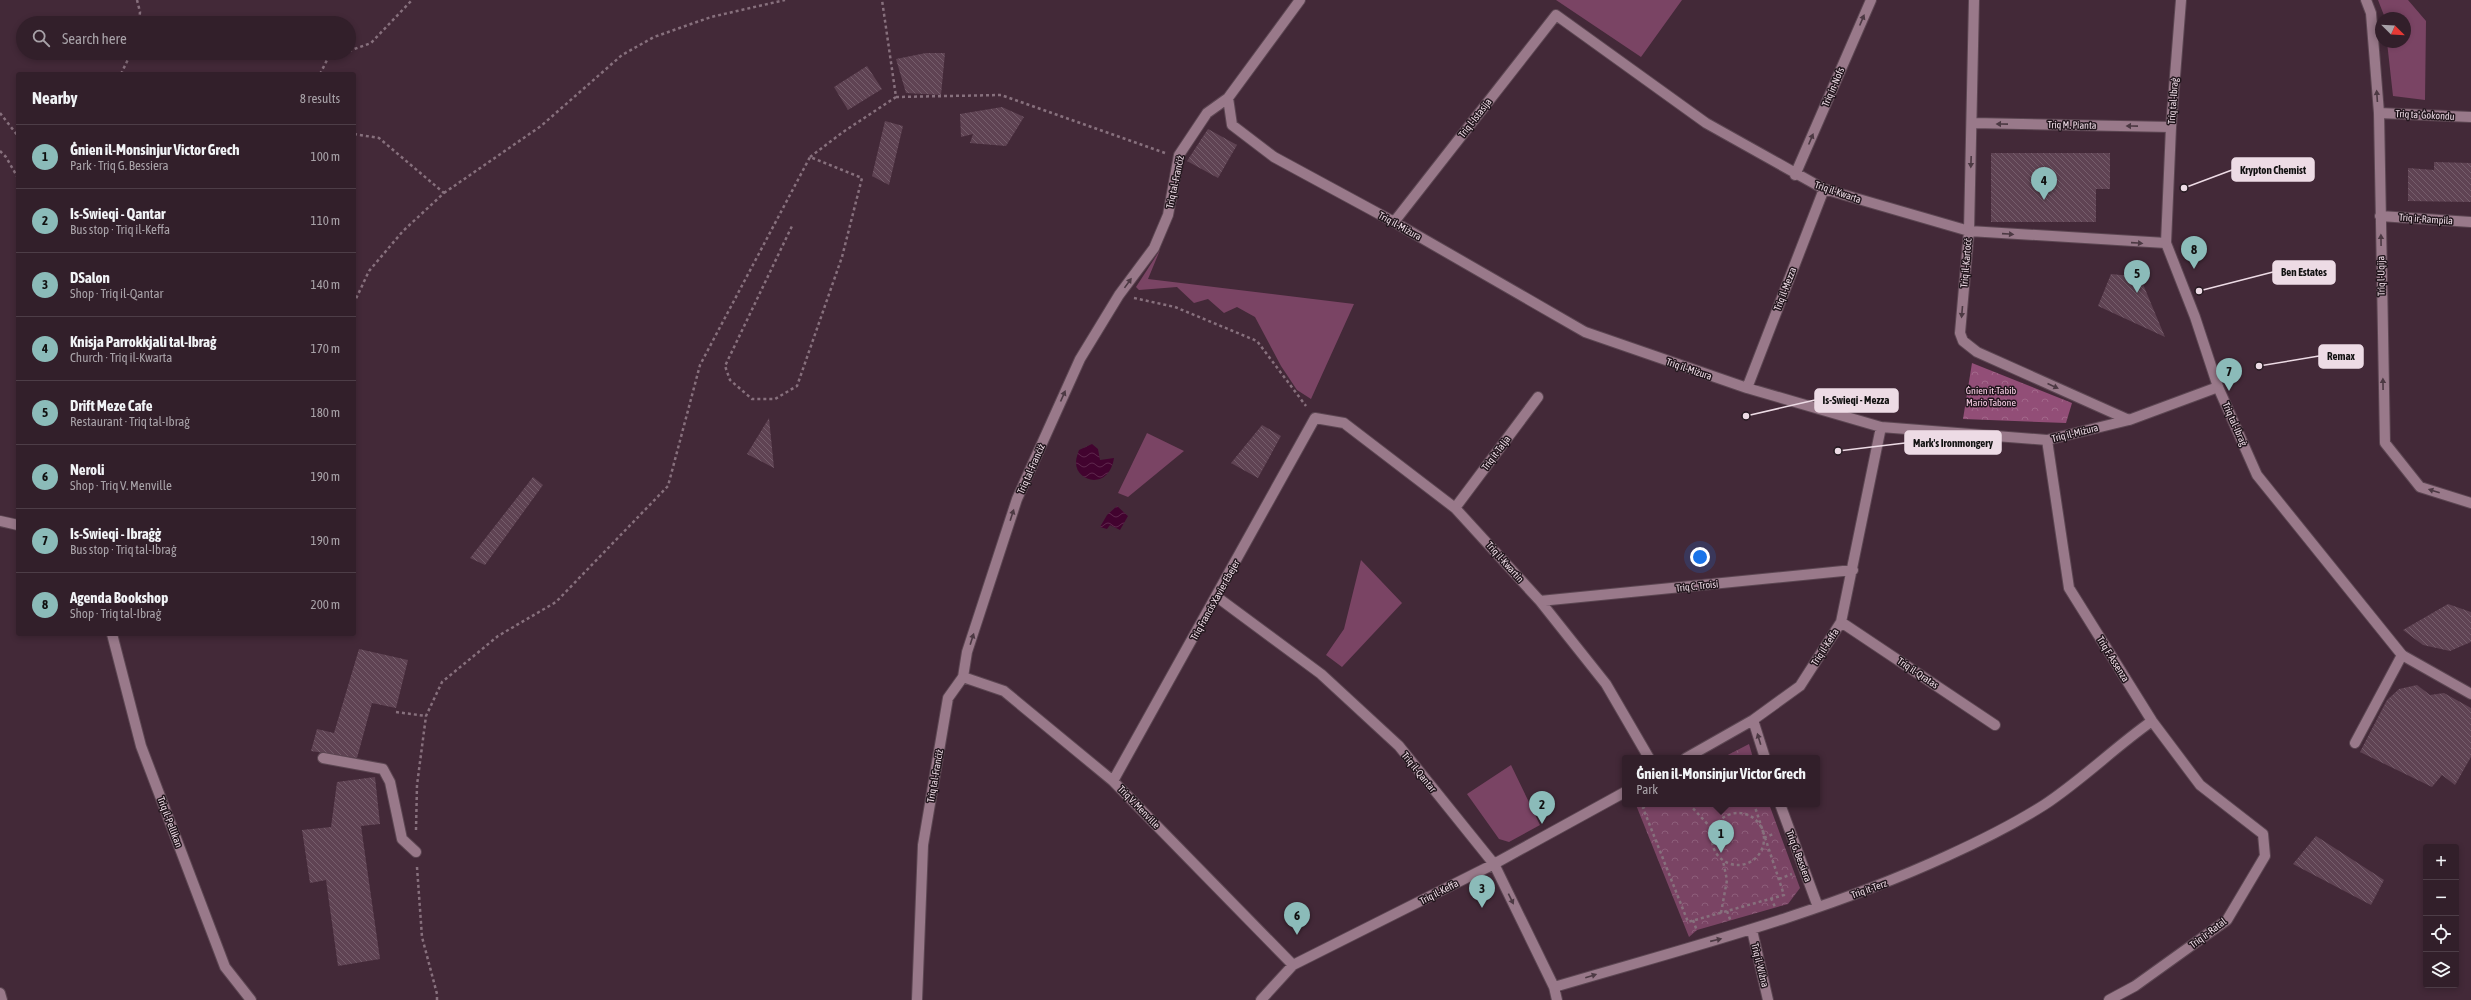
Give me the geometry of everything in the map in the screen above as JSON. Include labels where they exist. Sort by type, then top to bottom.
[{"type":"street","name":"Triq tal-Franċiż","points":[[917,1000],[923,844],[948,698],[963,677],[967,652],[1017,499],[1080,359],[1120,295],[1154,248],[1168,215],[1179,155],[1207,114],[1228,98],[1300,0]]},
{"type":"street","name":"Triq in-Nofs","points":[[1795,175],[1871,0]]},
{"type":"street","name":"Triq il-Kartoċċ","points":[[1974,0],[1973,124],[1969,232],[1960,333],[1963,341],[1977,352],[2129,420]]},
{"type":"street","name":"Triq tal-Ibraġ","points":[[2181,0],[2171,127],[2166,243],[2195,317],[2218,387],[2257,475],[2402,655],[2471,694]]},
{"type":"street","name":"Triq l-Uqija","points":[[2366,0],[2371,13],[2379,113],[2385,443],[2420,487],[2471,503]]},
{"type":"street","name":"Triq il-Kwarta","points":[[1556,15],[1706,123],[1795,175],[1824,189],[1969,232],[2166,243]]},
{"type":"street","name":"Triq l-Istasija","points":[[1394,222],[1556,15]]},
{"type":"street","name":"Triq il-Miżura","points":[[1228,98],[1232,125],[1274,157],[1394,222],[1586,332],[1746,388],[1881,427],[2047,440],[2129,420],[2218,387]]},
{"type":"street","name":"Triq ta' Ġokondu","points":[[2379,113],[2471,117]]},
{"type":"street","name":"Triq M. Pianta","points":[[1973,124],[2171,127]]},
{"type":"street","name":"Triq il-Mezza","points":[[1746,388],[1824,189]]},
{"type":"street","name":"Triq ir-Rampila","points":[[2380,216],[2471,222]]},
{"type":"street","name":"Triq it-Talja","points":[[1455,508],[1538,397]]},
{"type":"street","name":"Triq il-Kwartin","points":[[1315,418],[1344,423],[1455,508],[1540,601],[1606,684],[1647,755]]},
{"type":"street","name":"Triq Francis Xavier Ebejer","points":[[1113,781],[1217,597],[1315,418]]},
{"type":"street","name":"Triq il-Keffa","points":[[1691,755],[1753,720],[1800,686],[1841,622],[1853,570],[1881,427]]},
{"type":"street","name":"Triq F. Assenza","points":[[2047,440],[2069,588],[2152,721],[2200,785],[2263,834]]},
{"type":"street","points":[[0,521],[16,525]]},
{"type":"street","name":"Triq C. Troisi","points":[[1540,601],[1853,570]]},
{"type":"street","name":"Triq il-Qantar","points":[[1217,597],[1322,674],[1399,746],[1494,864],[1554,987],[1557,1000]]},
{"type":"street","name":"Triq il-Qratas","points":[[1841,622],[1995,725]]},
{"type":"street","name":"Triq il-Pellikan","points":[[113,636],[142,746],[225,966],[251,1000]]},
{"type":"street","points":[[2355,743],[2402,655]]},
{"type":"street","name":"Triq V. Menville","points":[[963,677],[1004,691],[1113,781],[1293,965]]},
{"type":"street","points":[[1753,720],[1764,755]]},
{"type":"street","name":"Triq it-Terz","points":[[1554,987],[1752,930],[1898,879],[1974,843],[2038,808],[2152,721]]},
{"type":"street","points":[[323,758],[383,769],[390,782],[402,839],[416,852]]},
{"type":"street","name":"Triq il-Keffa","points":[[1261,1000],[1293,965],[1494,864],[1622,794]]},
{"type":"street","name":"Triq G. Bessiera","points":[[1781,807],[1818,907]]},
{"type":"street","name":"Triq ir-Ratal","points":[[2109,1000],[2135,986],[2227,920],[2265,856],[2263,834]]},
{"type":"street","name":"Triq il-Wiżna","points":[[1752,930],[1768,1000]]},
{"type":"street","points":[[0,993],[2,1000]]},
{"type":"path","points":[[137,0],[140,16]]},
{"type":"path","points":[[356,48],[371,43],[412,0]]},
{"type":"path","points":[[356,299],[369,271],[403,231],[444,193],[541,126],[628,51],[654,37],[711,17],[784,0]]},
{"type":"path","points":[[882,0],[896,97]]},
{"type":"path","points":[[122,72],[128,60]]},
{"type":"path","points":[[321,72],[327,60]]},
{"type":"path","points":[[437,1000],[422,937],[416,852],[417,785],[426,716],[442,682],[498,636],[556,602],[668,486],[700,365],[810,157],[843,132],[896,97],[1001,95],[1168,154],[1179,155]]},
{"type":"path","points":[[0,113],[16,133]]},
{"type":"path","points":[[356,134],[379,138],[444,193]]},
{"type":"path","points":[[0,150],[16,174]]},
{"type":"path","points":[[792,226],[725,366],[730,380],[752,399],[775,399],[798,386],[842,256],[862,178],[810,157]]},
{"type":"path","points":[[1120,295],[1174,307],[1257,340],[1315,418]]},
{"type":"path","points":[[396,712],[426,716]]},
{"type":"path","points":[[1692,807],[1713,830]]},
{"type":"path","points":[[1723,861],[1738,865],[1754,860],[1763,846],[1764,838],[1755,807]]},
{"type":"path","points":[[1643,808],[1688,922],[1721,913],[1784,895],[1758,822],[1742,814],[1725,817],[1713,830],[1713,848],[1723,861],[1727,880],[1721,913]]},
{"type":"green space","points":[[1556,0],[1682,0],[1641,57]]},
{"type":"green space","points":[[2378,0],[2408,0],[2426,21],[2425,100],[2393,96],[2388,48],[2411,48],[2411,12],[2383,12]]},
{"type":"green space","points":[[1160,250],[1148,279],[1354,304],[1311,399],[1297,390],[1281,366],[1255,317],[1237,307],[1224,313],[1208,299],[1194,303],[1177,287],[1139,290],[1136,287]]},
{"type":"green space","name":"Ġnien it-Tabib Mario Tabone","points":[[1972,363],[2072,403],[2066,423],[1963,419]]},
{"type":"green space","points":[[1147,433],[1184,451],[1128,497],[1118,493]]},
{"type":"green space","points":[[1361,560],[1402,603],[1342,667],[1326,655],[1344,629]]},
{"type":"green space","points":[[1749,744],[1752,755],[1728,755]]},
{"type":"green space","points":[[1511,765],[1540,825],[1509,842],[1499,839],[1467,794]]},
{"type":"green space","points":[[1637,807],[1770,807],[1800,888],[1788,904],[1697,930],[1689,937]]},
{"type":"water","points":[[1092,444],[1098,449],[1100,460],[1114,458],[1111,468],[1106,475],[1100,479],[1093,480],[1086,478],[1081,474],[1077,469],[1076,462],[1079,450]]},
{"type":"water","points":[[1117,506],[1128,516],[1120,530],[1110,525],[1107,529],[1100,527],[1107,515]]},
{"type":"building","points":[[926,53],[945,53],[941,95],[906,93],[896,59]]},
{"type":"building","points":[[867,66],[882,89],[848,110],[834,87]]},
{"type":"building","points":[[1002,107],[1024,117],[1006,146],[970,143],[973,134],[961,137],[960,114]]},
{"type":"building","points":[[885,121],[903,126],[889,185],[872,176]]},
{"type":"building","points":[[1208,129],[1237,145],[1218,178],[1187,161]]},
{"type":"building","points":[[1991,153],[2110,153],[2110,189],[2096,189],[2096,222],[1991,222]]},
{"type":"building","points":[[2434,162],[2471,163],[2471,202],[2408,201],[2408,168],[2434,170]]},
{"type":"building","points":[[2111,274],[2140,277],[2165,337],[2098,306]]},
{"type":"building","points":[[769,418],[774,468],[747,454]]},
{"type":"building","points":[[1262,425],[1281,436],[1258,478],[1231,463]]},
{"type":"building","points":[[533,477],[543,485],[485,565],[470,558]]},
{"type":"building","points":[[2448,604],[2471,612],[2471,642],[2450,651],[2423,645],[2403,630]]},
{"type":"building","points":[[359,649],[408,660],[396,708],[372,703],[357,758],[311,751],[317,729],[334,733]]},
{"type":"building","points":[[2417,685],[2430,695],[2444,693],[2471,708],[2471,757],[2455,785],[2442,775],[2432,787],[2360,752],[2387,700],[2399,689]]},
{"type":"building","points":[[375,777],[380,824],[361,826],[380,959],[338,966],[326,880],[310,883],[302,830],[331,827],[337,782]]},
{"type":"building","points":[[2316,836],[2384,880],[2371,905],[2293,864]]},
{"type":"place","name":"Krypton Chemist","points":[[2184,188]]},
{"type":"place","name":"Knisja Parrokkjali tal-Ibraġ","points":[[2044,200]]},
{"type":"place","name":"Agenda Bookshop","points":[[2194,269]]},
{"type":"place","name":"Ben Estates","points":[[2199,291]]},
{"type":"place","name":"Drift Meze Cafe","points":[[2137,293]]},
{"type":"place","name":"Remax","points":[[2259,366]]},
{"type":"place","name":"Is-Swieqi - Ibraġġ","points":[[2229,391]]},
{"type":"place","name":"Is-Swieqi - Mezza","points":[[1746,416]]},
{"type":"place","name":"Mark's Ironmongery","points":[[1838,451]]},
{"type":"place","name":"Is-Swieqi - Qantar","points":[[1542,824]]},
{"type":"place","name":"Ġnien il-Monsinjur Victor Grech","points":[[1721,853]]},
{"type":"place","name":"DSalon","points":[[1482,908]]},
{"type":"place","name":"Neroli","points":[[1297,935]]}]
